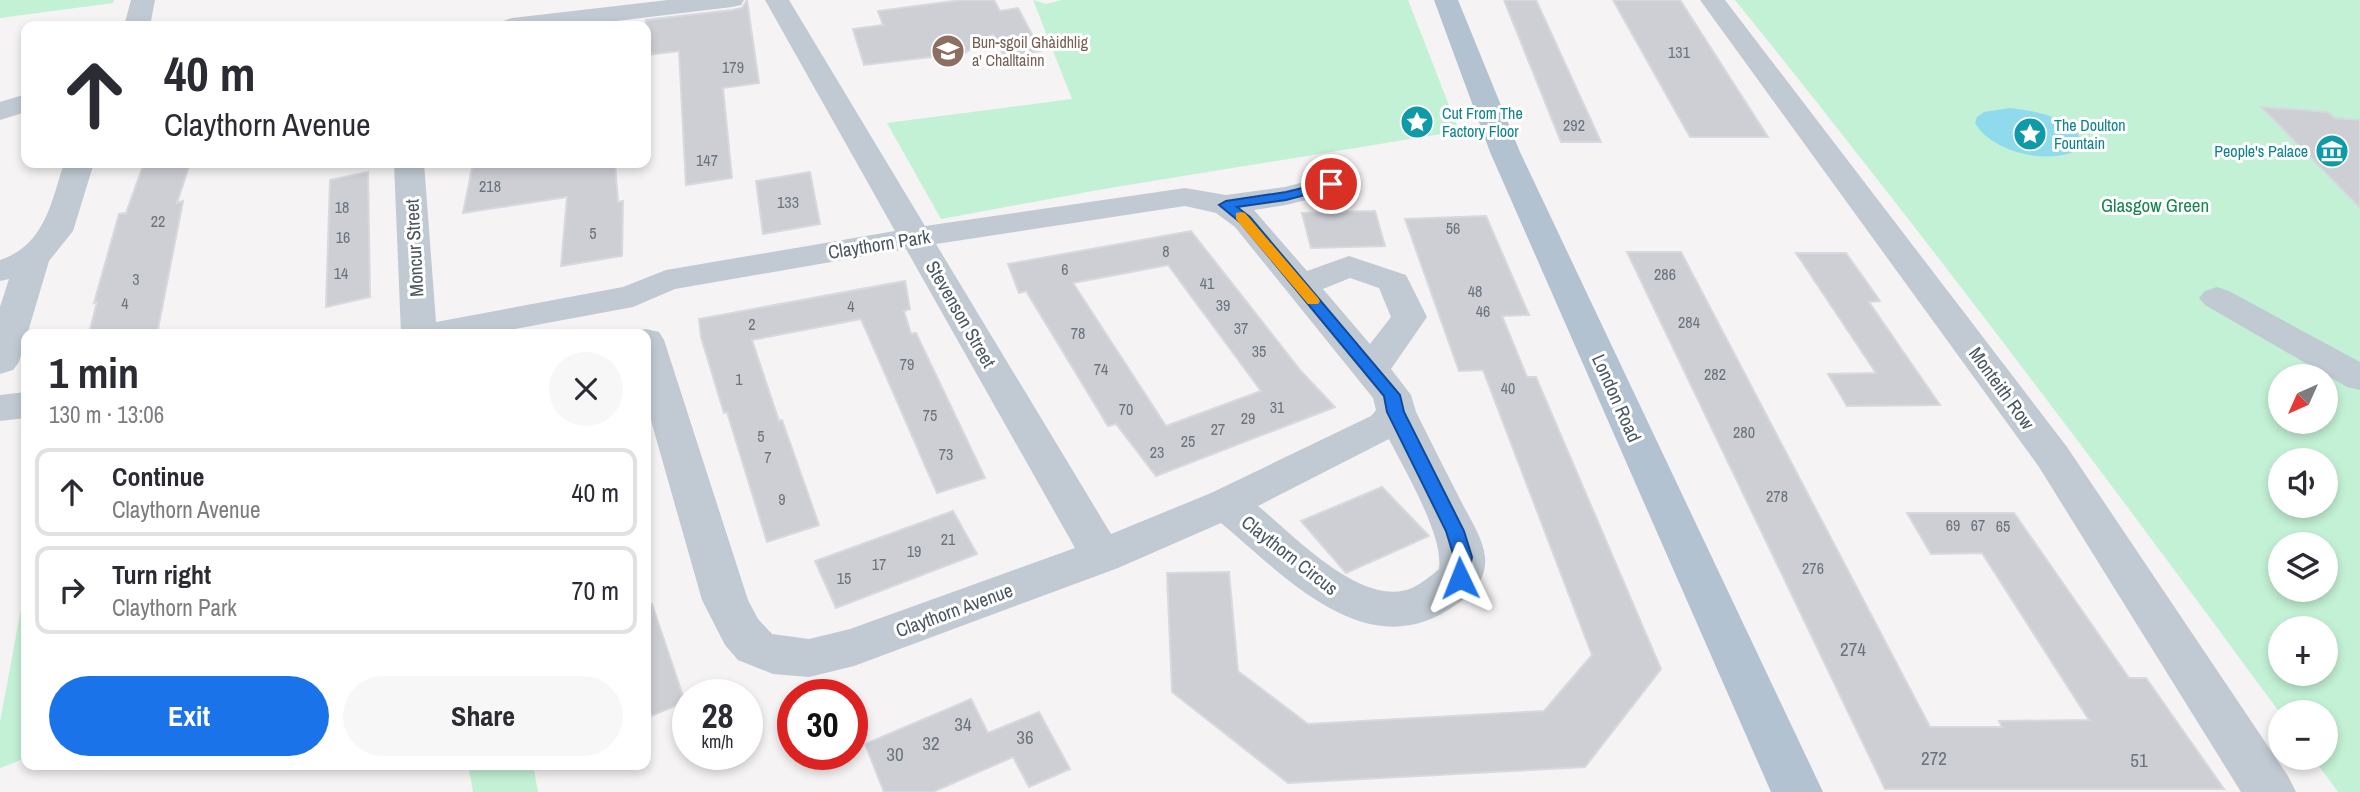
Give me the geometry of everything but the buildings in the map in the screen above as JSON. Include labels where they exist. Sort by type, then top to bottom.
[{"type":"main road","name":"London Road","points":[[1446,0],[1506,152],[1797,792]]},
{"type":"street","points":[[138,21],[143,0]]},
{"type":"street","points":[[554,21],[732,0]]},
{"type":"street","name":"Stevenson Street","points":[[777,0],[1102,556]]},
{"type":"street","name":"Monteith Row","points":[[1712,0],[1825,147],[2053,457],[2270,792]]},
{"type":"street","points":[[0,111],[21,105]]},
{"type":"street","points":[[0,271],[33,259],[54,239],[77,168]]},
{"type":"street","name":"Moncur Street","points":[[409,168],[419,329]]},
{"type":"street","name":"Claythorn Park","points":[[457,329],[633,296],[666,280],[916,237],[1185,197],[1226,205],[1286,196],[1331,184]]},
{"type":"street","points":[[1226,205],[1246,220],[1371,369],[1392,395],[1395,412]]},
{"type":"street","points":[[0,362],[33,259]]},
{"type":"street","points":[[1300,286],[1349,266],[1394,282],[1409,317],[1371,369]]},
{"type":"street","points":[[633,296],[643,329]]},
{"type":"street","points":[[2217,298],[2360,378]]},
{"type":"street","name":"Claythorn Avenue","points":[[651,356],[725,600],[741,632],[755,648],[773,655],[809,658],[854,647],[1102,556],[1226,504],[1376,431],[1395,412]]},
{"type":"street","name":"Claythorn Circus","points":[[1226,504],[1332,592],[1362,604],[1386,607],[1411,607],[1437,595],[1460,578],[1463,557],[1455,531],[1395,412]]},
{"type":"green space","points":[[0,0],[114,0],[113,3],[0,18]]},
{"type":"green space","points":[[1033,0],[1046,4],[1062,0],[1408,0],[1459,131],[1104,189],[941,219],[887,123],[1072,99]]},
{"type":"green space","name":"Glasgow Green","points":[[1735,0],[2360,0],[2360,792],[2338,792],[2322,770],[2338,770],[2338,700],[2270,700],[2012,354]]},
{"type":"green space","points":[[21,609],[21,760],[0,768],[0,722]]},
{"type":"green space","points":[[469,770],[534,770],[538,792],[473,792]]},
{"type":"water","name":"The Doulton Fountain","points":[[2010,108],[2062,121],[2078,134],[2082,143],[2079,149],[2053,156],[2023,154],[1994,142],[1975,123],[1977,117],[1984,112]]},
{"type":"slow traffic","points":[[1241,216],[1313,301]]},
{"type":"place","name":"Bun-sgoil Ghàidhlig a' Challtainn","points":[[948,51]]},
{"type":"place","name":"Cut From The Factory Floor","points":[[1417,122]]},
{"type":"place","name":"The Doulton Fountain","points":[[2030,134]]},
{"type":"place","name":"People's Palace","points":[[2332,151]]},
{"type":"route","points":[[1331,184],[1286,196],[1226,205],[1246,220],[1392,395],[1395,412],[1455,531],[1463,557],[1460,578]]}]
